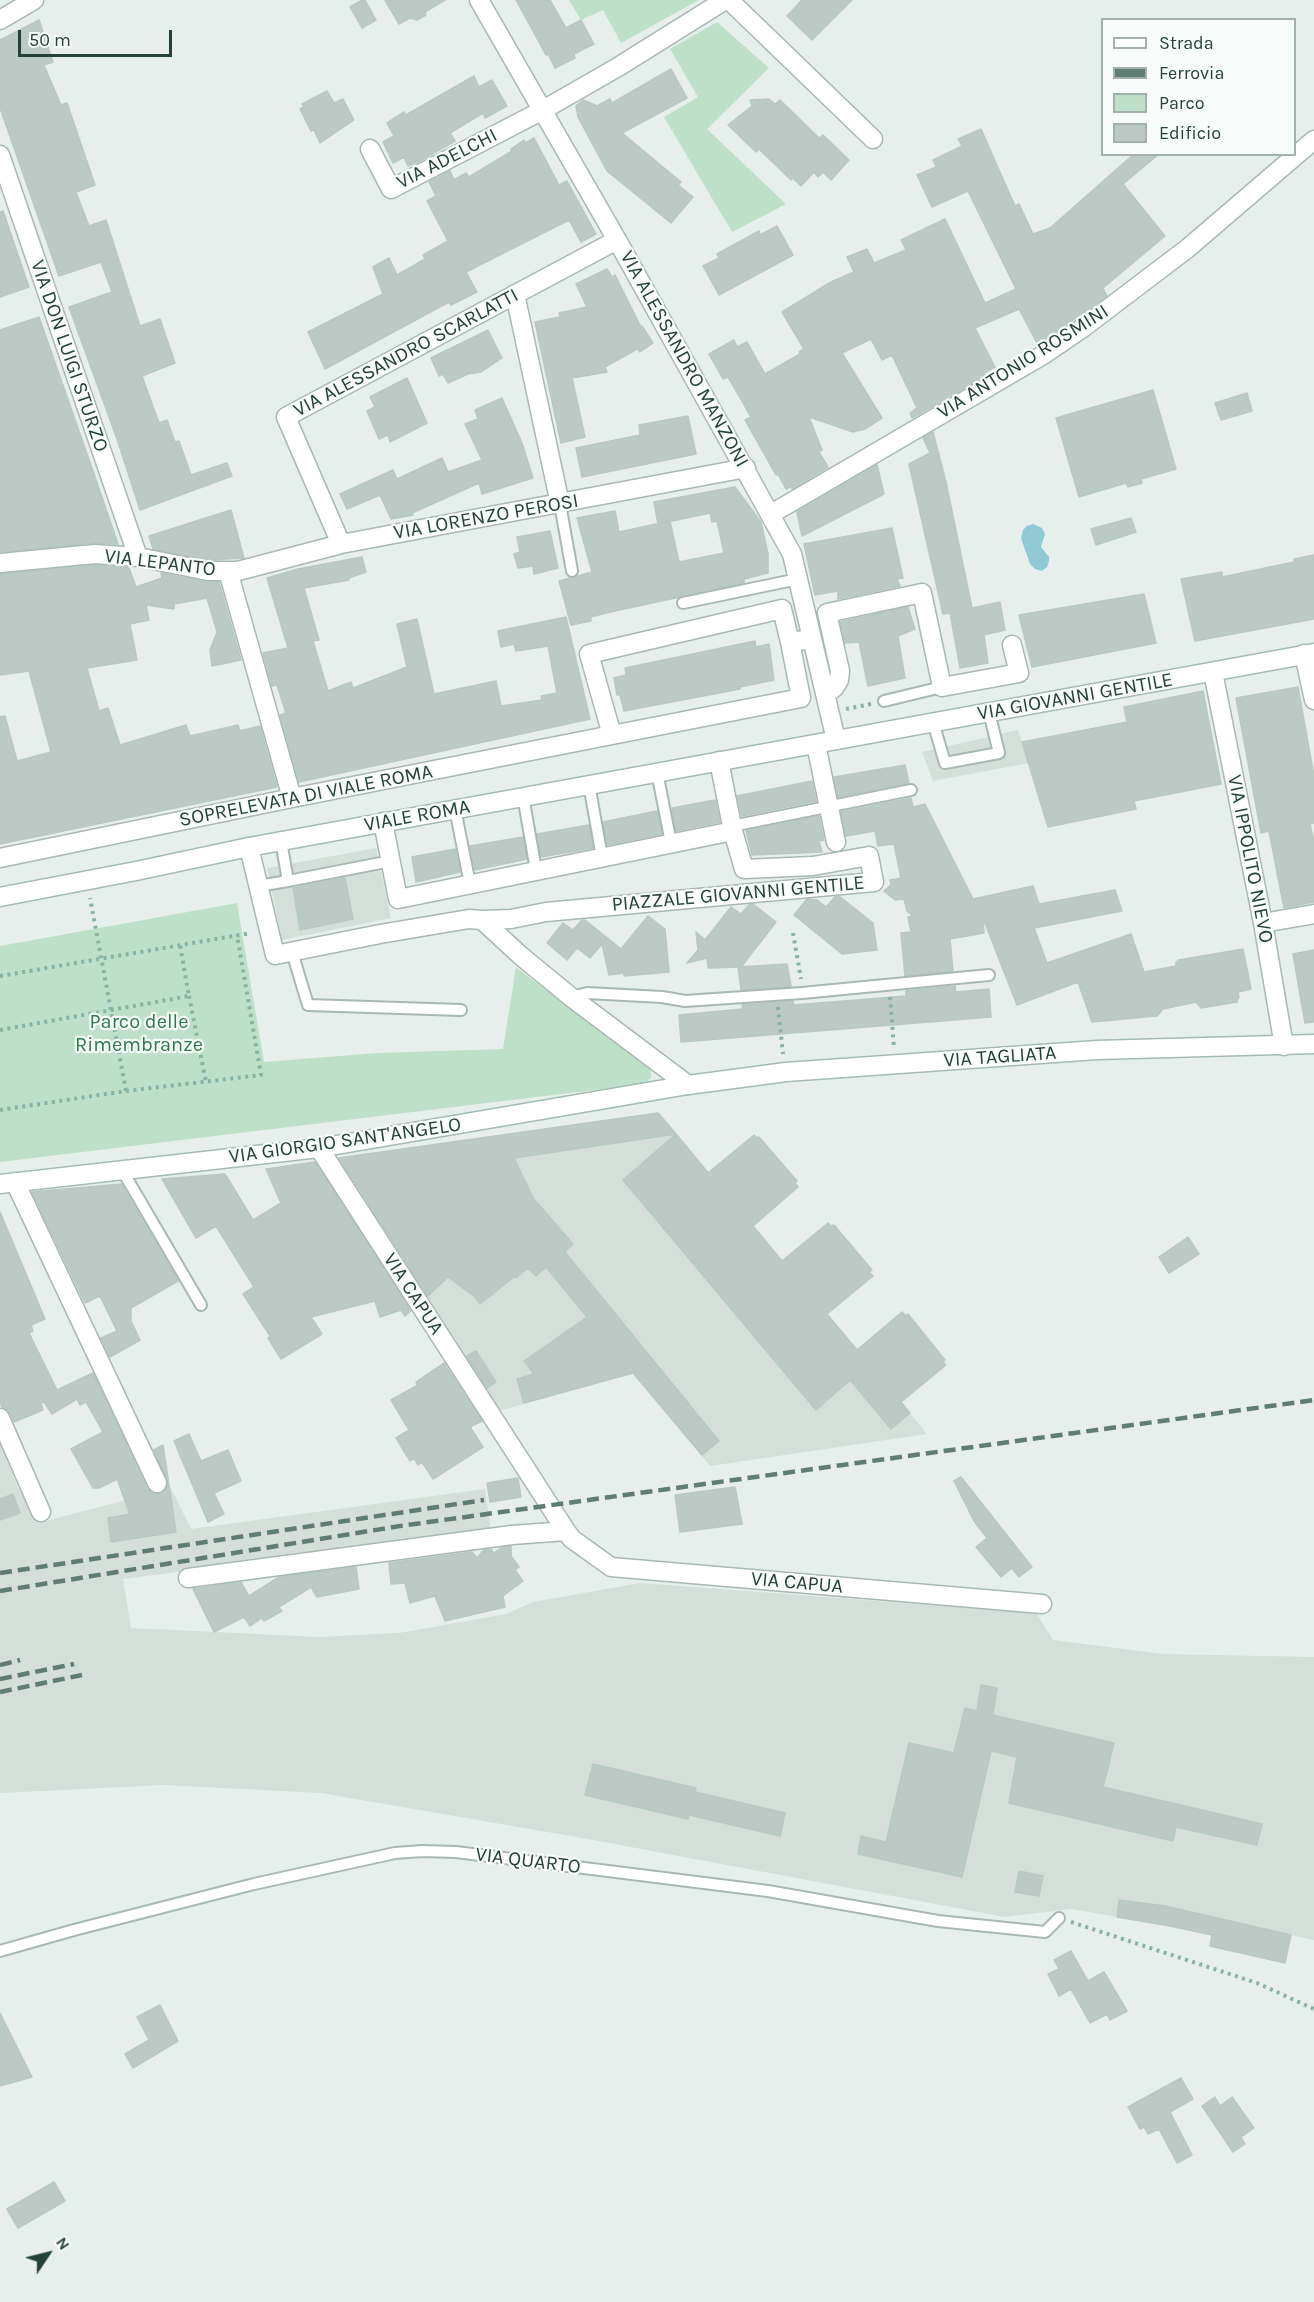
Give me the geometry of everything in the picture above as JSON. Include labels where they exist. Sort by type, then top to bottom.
[{"type":"street","points":[[0,20],[34,0]]},
{"type":"street","name":"VIA ALESSANDRO MANZONI","points":[[478,0],[617,240],[792,554],[836,740]]},
{"type":"street","points":[[543,110],[727,0],[873,139]]},
{"type":"street","name":"VIA ADELCHI","points":[[369,149],[391,189],[543,110]]},
{"type":"street","name":"VIA ANTONIO ROSMINI","points":[[1296,155],[1314,140]]},
{"type":"street","name":"VIA DON LUIGI STURZO","points":[[0,155],[138,557]]},
{"type":"street","name":"VIA ANTONIO ROSMINI","points":[[771,514],[1043,355],[1084,327],[1188,248],[1295,156]]},
{"type":"street","name":"VIA ALESSANDRO SCARLATTI","points":[[341,544],[286,417],[617,240]]},
{"type":"street","points":[[515,294],[560,504]]},
{"type":"street","name":"VIA LORENZO PEROSI","points":[[228,571],[238,571],[341,544],[746,468]]},
{"type":"street","name":"VIA LEPANTO","points":[[0,564],[95,554],[138,557],[208,571],[228,571],[292,798]]},
{"type":"street","points":[[826,693],[840,680],[827,613],[922,594],[942,687],[1019,673],[1012,645]]},
{"type":"street","points":[[612,735],[589,654],[782,609],[790,642],[812,639]]},
{"type":"street","name":"SOPRELEVATA DI VIALE ROMA","points":[[0,858],[801,698],[790,642]]},
{"type":"street","points":[[1309,654],[1314,700]]},
{"type":"street","name":"VIA GIOVANNI GENTILE","points":[[836,740],[1309,654]]},
{"type":"street","name":"VIA IPPOLITO NIEVO","points":[[1214,672],[1263,923],[1284,1046]]},
{"type":"street","name":"VIALE ROMA","points":[[0,897],[249,847],[836,740]]},
{"type":"street","points":[[816,744],[836,842]]},
{"type":"street","name":"PIAZZALE GIOVANNI GENTILE","points":[[482,920],[511,919],[546,912],[874,882],[869,856],[813,866],[744,869],[732,829],[719,761]]},
{"type":"street","points":[[383,822],[399,899],[732,829]]},
{"type":"street","points":[[249,847],[275,955],[380,933],[469,919],[482,920],[520,956],[571,997],[688,1085]]},
{"type":"street","points":[[1263,923],[1314,914]]},
{"type":"street","name":"VIA TAGLIATA","points":[[688,1085],[786,1072],[1097,1050],[1314,1044]]},
{"type":"street","name":"VIA GIORGIO SANT'ANGELO","points":[[7,1183],[319,1148],[688,1085]]},
{"type":"street","name":"VIA CAPUA","points":[[319,1148],[566,1531],[572,1539],[611,1567],[1042,1604]]},
{"type":"street","points":[[7,1183],[157,1483]]},
{"type":"street","points":[[0,1418],[41,1512]]},
{"type":"street","points":[[188,1578],[512,1535],[566,1531]]},
{"type":"lane","points":[[560,504],[572,571]]},
{"type":"lane","points":[[683,603],[798,579]]},
{"type":"lane","points":[[884,701],[942,687]]},
{"type":"lane","points":[[933,722],[945,763],[999,753],[989,712]]},
{"type":"lane","points":[[657,772],[671,843]]},
{"type":"lane","points":[[589,784],[602,857]]},
{"type":"lane","points":[[732,829],[829,806],[911,790]]},
{"type":"lane","points":[[524,796],[536,870]]},
{"type":"lane","points":[[455,809],[470,884]]},
{"type":"lane","points":[[281,841],[288,881]]},
{"type":"lane","points":[[258,886],[391,861]]},
{"type":"lane","points":[[292,951],[308,1005],[461,1010]]},
{"type":"lane","points":[[571,997],[587,993],[662,997],[685,1001],[802,993],[989,975]]},
{"type":"lane","points":[[122,1170],[201,1305]]},
{"type":"lane","name":"VIA QUARTO","points":[[0,1951],[254,1884],[395,1853],[422,1851],[456,1852],[768,1891],[938,1921],[1045,1932],[1059,1918]]},
{"type":"path","points":[[831,713],[884,701]]},
{"type":"path","points":[[87,881],[126,1090]]},
{"type":"path","points":[[0,976],[269,930]]},
{"type":"path","points":[[793,933],[802,993]]},
{"type":"path","points":[[0,1110],[126,1090],[261,1074],[237,935]]},
{"type":"path","points":[[180,945],[206,1082]]},
{"type":"path","points":[[889,985],[894,1064]]},
{"type":"path","points":[[777,995],[781,1039]]},
{"type":"path","points":[[0,1030],[189,996]]},
{"type":"path","points":[[1059,1918],[1257,1983],[1314,2009]]},
{"type":"shaded area","points":[[1018,730],[1029,763],[933,781],[922,752]]},
{"type":"shaded area","points":[[376,848],[391,918],[282,940],[267,868]]},
{"type":"shaded area","points":[[658,1113],[927,1434],[710,1466],[633,1373],[499,1411],[339,1158]]},
{"type":"shaded area","points":[[0,1443],[18,1488],[39,1523],[171,1488],[191,1529],[485,1489],[491,1531],[123,1579],[131,1628],[320,1637],[399,1633],[506,1614],[533,1602],[640,1583],[1036,1613],[1053,1640],[1163,1654],[1314,1657],[1314,1940],[1291,1935],[1285,1963],[1210,1946],[1212,1935],[1175,1927],[1072,1909],[1005,1917],[588,1839],[321,1793],[163,1785],[0,1793]]},
{"type":"green space","points":[[569,0],[699,0],[621,43],[603,10],[581,20]]},
{"type":"green space","points":[[717,22],[769,68],[707,129],[786,204],[732,232],[664,117],[698,97],[670,49]]},
{"type":"green space","name":"Parco delle Rimembranze","points":[[237,903],[264,1062],[377,1053],[503,1049],[516,967],[651,1070],[651,1078],[644,1084],[0,1162],[0,946]]},
{"type":"water","points":[[1033,524],[1042,528],[1045,534],[1041,547],[1049,557],[1049,561],[1047,567],[1042,571],[1030,564],[1021,538],[1023,530]]},
{"type":"building","points":[[365,0],[376,20],[362,28],[350,7]]},
{"type":"building","points":[[385,0],[445,0],[425,12],[426,15],[417,20],[410,18],[399,24]]},
{"type":"building","points":[[516,0],[550,0],[566,28],[581,20],[594,44],[574,54],[575,58],[555,68]]},
{"type":"building","points":[[802,0],[852,0],[812,40],[787,16]]},
{"type":"building","points":[[39,20],[53,62],[44,65],[61,105],[67,103],[95,185],[76,192],[89,226],[106,220],[140,326],[160,319],[175,363],[142,376],[159,423],[167,420],[175,442],[179,441],[191,475],[227,463],[232,476],[140,510],[69,307],[112,292],[101,262],[59,276],[0,108],[0,40]]},
{"type":"building","points":[[671,69],[687,98],[622,133],[681,182],[678,185],[693,197],[671,223],[607,171],[578,117],[576,106],[583,100],[597,106],[610,99],[612,103]]},
{"type":"building","points":[[474,76],[479,87],[492,80],[507,106],[485,118],[483,113],[450,133],[455,141],[418,162],[408,166],[404,157],[393,163],[383,142],[394,136],[387,123],[404,112],[406,115]]},
{"type":"building","points":[[327,91],[334,103],[343,99],[354,120],[320,143],[300,109],[304,107],[302,104]]},
{"type":"building","points":[[769,99],[775,104],[780,100],[819,138],[823,135],[849,160],[831,180],[823,172],[818,177],[814,172],[801,186],[793,178],[791,180],[759,149],[756,152],[728,125],[752,106],[750,100]]},
{"type":"building","points":[[981,129],[1015,206],[1019,204],[1033,234],[1050,228],[1132,156],[1157,156],[1123,184],[1165,236],[1103,288],[1107,296],[1038,345],[1019,309],[975,328],[995,367],[984,373],[985,376],[912,418],[910,413],[917,408],[892,355],[882,360],[871,339],[842,353],[882,418],[865,429],[853,432],[809,417],[822,450],[819,452],[828,467],[792,489],[792,486],[786,489],[745,420],[751,417],[728,377],[723,379],[709,354],[734,340],[737,347],[747,342],[765,374],[800,354],[799,352],[804,349],[782,312],[831,282],[854,272],[847,257],[867,249],[874,263],[906,250],[901,240],[945,219],[985,303],[1016,289],[968,191],[932,207],[917,175],[936,167],[933,160],[962,146],[958,139]]},
{"type":"building","points":[[534,138],[559,185],[567,181],[596,234],[581,242],[569,220],[466,272],[477,292],[451,305],[449,302],[325,369],[308,332],[383,294],[373,267],[389,258],[397,275],[425,259],[423,255],[448,241],[427,201],[436,196],[429,182],[450,171],[454,180],[466,173],[469,177],[512,151],[511,149],[524,140],[525,143]]},
{"type":"building","points":[[3,211],[29,287],[0,297],[0,212]]},
{"type":"building","points":[[777,226],[793,255],[719,295],[703,266],[719,258],[717,254],[759,231],[760,235]]},
{"type":"building","points":[[607,269],[612,277],[615,275],[641,327],[653,343],[640,352],[637,349],[605,367],[607,372],[572,378],[585,437],[561,443],[535,322],[560,317],[559,313],[587,307],[576,284]]},
{"type":"building","points":[[39,317],[118,544],[94,543],[0,552],[0,330]]},
{"type":"building","points":[[488,330],[502,358],[481,372],[468,374],[448,383],[443,374],[439,376],[431,358]]},
{"type":"building","points":[[407,378],[427,423],[390,442],[388,435],[379,439],[367,411],[375,407],[370,397]]},
{"type":"building","points":[[1153,390],[1176,469],[1141,479],[1142,483],[1128,487],[1126,483],[1079,497],[1056,418]]},
{"type":"building","points":[[1247,393],[1252,411],[1221,420],[1215,403]]},
{"type":"building","points":[[502,398],[522,443],[533,478],[482,494],[479,483],[412,513],[413,515],[391,519],[380,495],[347,509],[340,494],[393,470],[397,479],[442,458],[448,472],[482,460],[465,424],[478,419],[475,410]]},
{"type":"building","points":[[688,416],[696,454],[582,477],[576,448],[640,435],[639,425]]},
{"type":"building","points":[[933,432],[946,482],[972,608],[1000,602],[1005,630],[984,635],[988,663],[960,668],[950,613],[943,614],[909,464],[930,453],[923,438]]},
{"type":"building","points":[[877,465],[884,494],[802,536],[797,512]]},
{"type":"building","points":[[735,487],[761,522],[768,554],[768,573],[744,579],[744,583],[606,613],[591,617],[591,621],[571,625],[559,581],[592,572],[577,518],[615,511],[619,532],[658,524],[654,502]],"holes":[[[710,513],[712,522],[717,521],[724,553],[679,562],[670,521]]]},
{"type":"building","points":[[231,510],[244,558],[209,560],[153,549],[149,536]]},
{"type":"building","points":[[1131,518],[1136,532],[1096,545],[1091,529]]},
{"type":"building","points":[[892,528],[903,578],[897,579],[900,586],[838,599],[838,591],[815,595],[804,544]]},
{"type":"building","points":[[550,531],[558,568],[534,574],[533,566],[518,568],[514,554],[520,552],[517,537]]},
{"type":"building","points":[[1314,555],[1314,619],[1195,641],[1181,579],[1222,572],[1222,577],[1294,562],[1294,559]]},
{"type":"building","points":[[362,557],[366,572],[349,578],[349,580],[304,588],[319,640],[313,641],[328,691],[351,682],[353,688],[407,667],[397,624],[417,619],[434,694],[496,681],[501,706],[542,700],[541,696],[557,693],[548,646],[516,651],[514,644],[501,647],[498,631],[566,617],[590,719],[299,782],[280,715],[286,713],[277,685],[272,686],[263,653],[288,648],[267,578],[298,569]]},
{"type":"building","points":[[95,565],[129,568],[136,587],[162,578],[161,573],[206,582],[219,582],[241,660],[212,666],[210,650],[217,632],[207,598],[174,604],[174,609],[146,605],[149,620],[130,624],[137,660],[87,668],[99,711],[108,708],[120,745],[186,725],[190,736],[238,725],[240,731],[260,726],[277,787],[0,844],[0,717],[5,716],[17,761],[51,752],[29,671],[0,675],[0,574]]},
{"type":"building","points":[[1144,594],[1156,643],[1032,667],[1019,615]]},
{"type":"building","points":[[908,607],[915,629],[898,636],[905,678],[868,686],[859,642],[845,643],[840,622]]},
{"type":"building","points":[[755,641],[756,647],[769,644],[774,680],[740,687],[740,689],[624,711],[620,695],[617,695],[614,678],[626,675],[625,668]]},
{"type":"building","points":[[1298,687],[1314,776],[1314,823],[1310,824],[1314,842],[1314,902],[1284,908],[1269,831],[1261,833],[1236,698]]},
{"type":"building","points":[[1203,691],[1221,784],[1134,801],[1136,809],[1048,827],[1022,742],[1127,722],[1124,707]]},
{"type":"building","points":[[905,765],[909,783],[838,797],[834,777]]},
{"type":"building","points":[[812,781],[816,801],[742,816],[737,796]]},
{"type":"building","points":[[911,798],[913,807],[925,804],[973,899],[1033,886],[1039,904],[1115,890],[1122,911],[1034,928],[1047,963],[1131,934],[1144,972],[1176,966],[1179,960],[1243,949],[1251,989],[1238,992],[1237,1002],[1201,1008],[1196,1002],[1163,1009],[1157,1016],[1092,1022],[1078,982],[1017,1005],[983,918],[984,933],[950,939],[953,971],[905,976],[901,933],[911,932],[908,917],[913,916],[907,911],[904,899],[895,900],[884,891],[891,885],[890,880],[901,878],[894,844],[878,846],[875,831],[846,836],[841,812]]},
{"type":"building","points":[[715,800],[720,822],[676,831],[672,808]]},
{"type":"building","points":[[657,811],[662,834],[607,845],[603,822]]},
{"type":"building","points":[[819,816],[824,840],[819,841],[822,852],[752,855],[746,831]]},
{"type":"building","points":[[589,825],[593,848],[541,857],[537,834]]},
{"type":"building","points":[[523,837],[527,859],[475,870],[470,846]]},
{"type":"building","points":[[455,849],[460,872],[416,882],[412,857]]},
{"type":"building","points":[[345,878],[353,919],[300,930],[293,888]]},
{"type":"building","points":[[839,896],[873,923],[877,950],[842,954],[794,915],[807,899],[817,900],[826,907],[835,897]]},
{"type":"building","points":[[753,904],[776,922],[741,967],[708,968],[707,958],[687,963],[698,950],[696,932],[705,940],[731,907],[741,914]]},
{"type":"building","points":[[648,916],[665,929],[669,972],[609,975],[602,944],[590,958],[577,948],[567,960],[547,943],[563,923],[573,930],[582,920],[585,920],[621,949]]},
{"type":"building","points":[[1314,950],[1314,1022],[1305,1023],[1293,954]]},
{"type":"building","points":[[787,964],[791,986],[741,990],[738,967]]},
{"type":"building","points":[[955,986],[956,992],[989,989],[991,1017],[681,1042],[679,1015],[743,1009],[742,1005],[793,1001],[794,1005],[906,996],[906,991]]},
{"type":"building","points":[[658,1113],[676,1134],[514,1158],[533,1198],[573,1244],[565,1252],[719,1441],[702,1455],[633,1373],[524,1403],[517,1379],[534,1374],[524,1361],[587,1317],[546,1267],[536,1276],[528,1268],[480,1304],[475,1297],[448,1277],[428,1296],[339,1158]]},
{"type":"building","points":[[676,1134],[708,1173],[754,1135],[759,1137],[797,1181],[795,1183],[798,1187],[753,1226],[782,1261],[828,1223],[831,1226],[834,1225],[872,1270],[869,1272],[873,1276],[827,1314],[857,1350],[902,1312],[906,1316],[908,1314],[945,1360],[943,1362],[946,1365],[901,1402],[910,1413],[891,1429],[850,1380],[816,1410],[623,1180]]},
{"type":"building","points":[[315,1162],[411,1311],[405,1316],[401,1310],[380,1317],[375,1301],[311,1317],[322,1334],[281,1359],[268,1338],[270,1336],[243,1294],[254,1287],[216,1226],[196,1238],[162,1179],[225,1174],[253,1220],[281,1203],[266,1169]]},
{"type":"building","points":[[121,1184],[178,1281],[131,1308],[131,1321],[140,1340],[110,1357],[101,1338],[117,1331],[100,1296],[85,1303],[32,1192]]},
{"type":"building","points":[[0,1212],[45,1319],[31,1325],[33,1331],[29,1333],[57,1390],[93,1373],[147,1488],[155,1494],[162,1493],[168,1485],[154,1450],[163,1445],[176,1532],[111,1542],[108,1518],[130,1514],[117,1479],[99,1488],[93,1488],[71,1449],[103,1432],[86,1402],[80,1405],[77,1399],[52,1414],[44,1402],[41,1403],[43,1410],[14,1422],[10,1413],[2,1407],[0,1402]]},
{"type":"building","points":[[1188,1237],[1199,1254],[1169,1273],[1159,1257]]},
{"type":"building","points":[[476,1351],[496,1382],[487,1388],[467,1356]]},
{"type":"building","points":[[444,1363],[482,1421],[470,1427],[483,1447],[433,1479],[422,1462],[418,1465],[414,1458],[410,1461],[396,1438],[409,1430],[391,1400],[418,1385],[416,1382]]},
{"type":"building","points":[[189,1434],[201,1461],[228,1450],[241,1481],[214,1493],[224,1514],[208,1522],[174,1441]]},
{"type":"building","points":[[961,1477],[1032,1567],[1019,1577],[1012,1568],[1001,1577],[976,1547],[987,1538],[974,1521],[954,1481]]},
{"type":"building","points":[[518,1478],[521,1497],[490,1502],[487,1483]]},
{"type":"building","points":[[735,1487],[742,1524],[680,1532],[675,1495]]},
{"type":"building","points":[[13,1494],[20,1513],[0,1520],[0,1499]]},
{"type":"building","points":[[511,1546],[511,1556],[519,1567],[515,1570],[523,1581],[503,1596],[505,1607],[445,1621],[435,1596],[410,1603],[405,1583],[391,1584],[389,1563],[472,1552],[477,1558],[484,1550],[491,1549],[494,1553],[501,1548]]},
{"type":"building","points":[[356,1567],[359,1589],[317,1597],[311,1587],[279,1607],[282,1611],[264,1621],[262,1618],[250,1626],[244,1617],[214,1632],[193,1589],[241,1582],[249,1596],[279,1577]]},
{"type":"building","points":[[981,1685],[997,1688],[993,1715],[1114,1743],[1103,1787],[1262,1824],[1257,1845],[1176,1827],[1173,1841],[1009,1803],[1017,1757],[991,1751],[962,1877],[858,1854],[861,1836],[886,1842],[909,1743],[954,1753],[965,1708],[977,1711]]},
{"type":"building","points":[[593,1764],[696,1788],[695,1792],[785,1813],[780,1836],[689,1815],[688,1819],[585,1795]]},
{"type":"building","points":[[1019,1871],[1043,1876],[1039,1896],[1015,1892]]},
{"type":"building","points":[[1119,1900],[1165,1906],[1291,1935],[1285,1963],[1210,1946],[1212,1935],[1117,1917]]},
{"type":"building","points":[[1071,1951],[1088,1981],[1104,1972],[1127,2011],[1110,2020],[1107,2014],[1090,2023],[1071,1989],[1059,1996],[1048,1974],[1059,1969],[1054,1960]]},
{"type":"building","points":[[160,2005],[178,2041],[133,2068],[125,2054],[149,2040],[137,2017]]},
{"type":"building","points":[[0,2013],[32,2077],[0,2086]]},
{"type":"building","points":[[1181,2078],[1193,2099],[1170,2112],[1192,2155],[1177,2163],[1159,2129],[1148,2134],[1144,2127],[1140,2129],[1128,2107]]},
{"type":"building","points":[[1215,2097],[1220,2106],[1232,2097],[1254,2128],[1241,2137],[1245,2144],[1233,2152],[1202,2106]]},
{"type":"building","points":[[54,2182],[65,2201],[18,2228],[7,2209]]},
{"type":"railway","points":[[0,1591],[400,1526],[1314,1400]]},
{"type":"railway","points":[[0,1573],[484,1500]]},
{"type":"railway","points":[[0,1665],[20,1660]]},
{"type":"railway","points":[[0,1679],[74,1664]]},
{"type":"railway","points":[[0,1692],[82,1675]]}]
